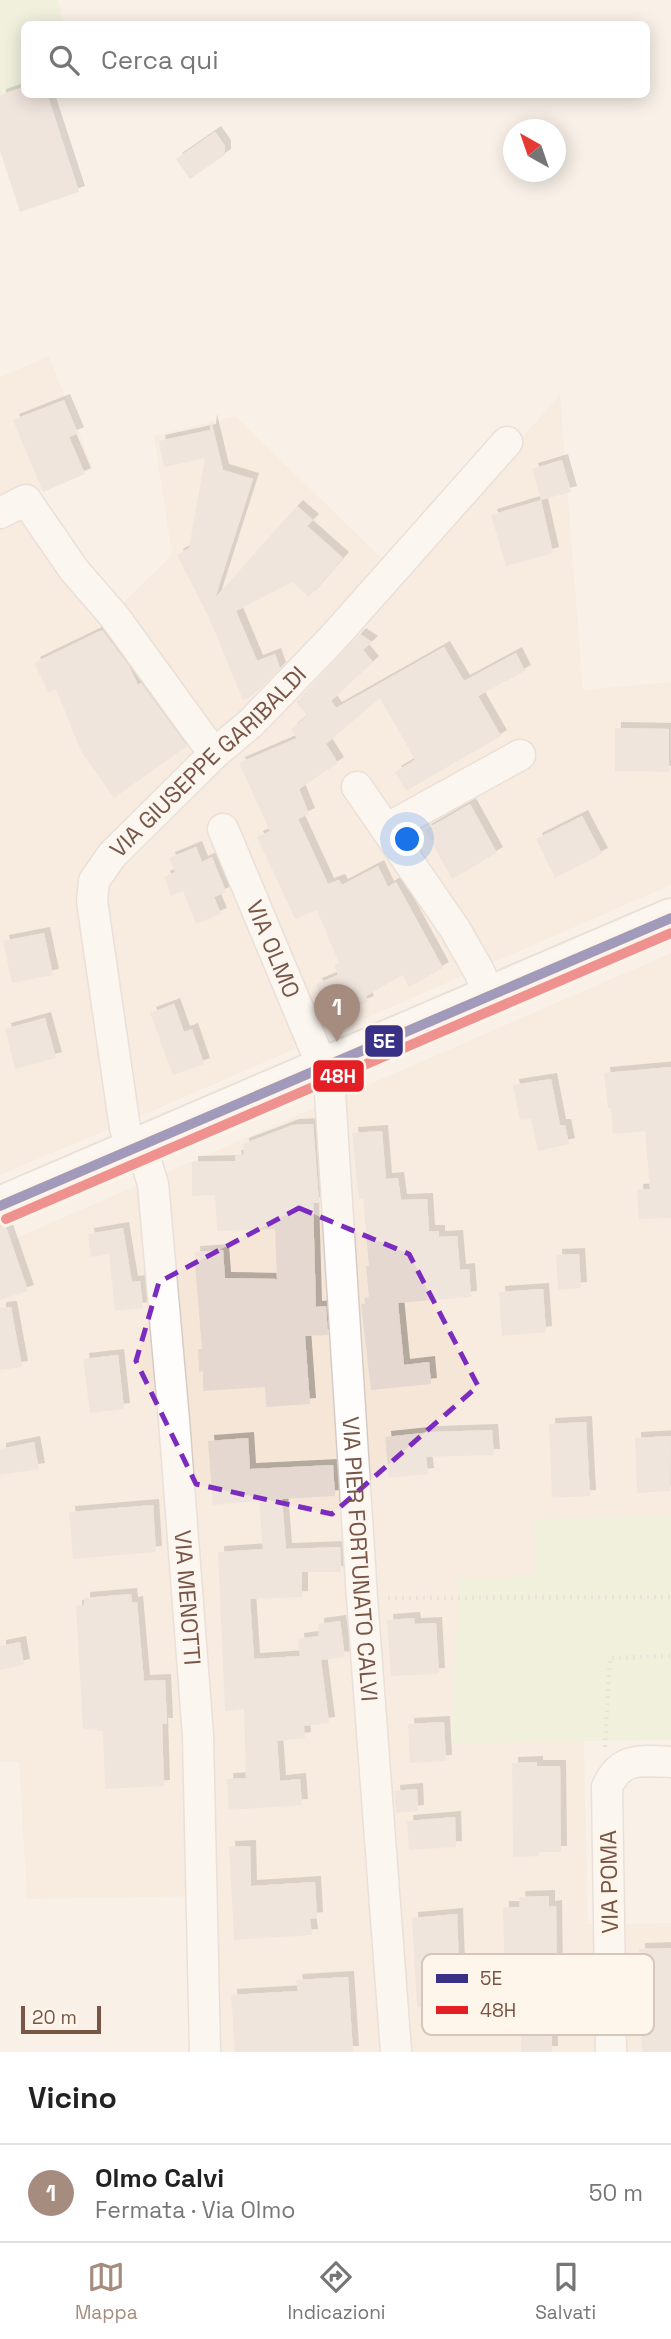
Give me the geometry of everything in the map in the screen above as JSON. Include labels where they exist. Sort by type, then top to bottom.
[{"type":"street","name":"VIA GIUSEPPE GARIBALDI","points":[[136,1148],[125,1128],[92,901],[94,881],[111,855],[214,754],[251,723],[333,638],[507,442]]},
{"type":"street","points":[[0,513],[26,500],[74,570],[114,616],[214,754]]},
{"type":"street","points":[[386,829],[520,755]]},
{"type":"street","points":[[358,787],[455,929],[480,973],[488,997]]},
{"type":"street","name":"VIA OLMO","points":[[223,829],[323,1068]]},
{"type":"street","points":[[0,1206],[671,918]]},
{"type":"street","name":"VIA PIER FORTUNATO CALVI","points":[[323,1068],[330,1093],[362,1598],[396,2052]]},
{"type":"street","name":"VIA MENOTTI","points":[[136,1148],[153,1184],[174,1420],[198,1736],[205,2052]]},
{"type":"street","name":"VIA POMA","points":[[610,1954],[607,1787],[614,1773],[624,1765],[640,1761],[671,1762]]},
{"type":"path","points":[[362,1598],[671,1597]]},
{"type":"path","points":[[605,1752],[610,1658],[671,1656]]},
{"type":"highlighted area","points":[[299,1208],[409,1254],[478,1386],[332,1514],[196,1484],[136,1361],[159,1282]]},
{"type":"shaded area","points":[[49,356],[93,469],[12,502],[17,515],[104,621],[172,555],[154,436],[235,416],[398,574],[560,395],[583,690],[671,682],[671,885],[0,1175],[0,377]]},
{"type":"shaded area","points":[[671,953],[671,1515],[534,1519],[537,1576],[459,1578],[451,1742],[584,1741],[588,1924],[671,1923],[671,2052],[216,2052],[211,1896],[27,1899],[19,1762],[0,1762],[0,1245]]},
{"type":"green space","points":[[0,0],[58,0],[64,21],[21,21],[21,88],[0,95]]},
{"type":"green space","points":[[671,1515],[671,1740],[451,1743],[459,1578],[536,1576],[534,1519]]},
{"type":"building","points":[[21,88],[21,98],[48,98],[79,192],[20,212],[0,151],[0,95]]},
{"type":"building","points":[[215,132],[225,146],[225,155],[190,179],[176,159]]},
{"type":"building","points":[[64,400],[78,433],[69,437],[85,474],[43,492],[13,420]]},
{"type":"building","points":[[211,420],[223,470],[253,479],[215,598],[297,506],[313,520],[307,526],[343,558],[309,597],[292,582],[236,611],[257,661],[275,654],[280,668],[251,697],[243,700],[209,618],[177,555],[189,548],[205,458],[164,467],[159,441],[210,430]]},
{"type":"building","points":[[562,460],[571,492],[541,500],[532,469]]},
{"type":"building","points":[[541,500],[553,553],[506,566],[491,515]]},
{"type":"building","points":[[102,630],[129,666],[138,685],[141,683],[187,746],[114,798],[81,751],[56,689],[49,693],[34,663]]},
{"type":"building","points":[[360,634],[372,642],[363,650],[373,662],[331,701],[336,708],[444,647],[464,681],[516,653],[525,671],[478,696],[501,736],[406,791],[395,772],[415,760],[380,698],[326,744],[338,763],[299,789],[309,814],[298,819],[328,884],[339,880],[342,885],[378,866],[388,887],[396,882],[443,968],[409,987],[403,975],[366,996],[368,1002],[329,1017],[316,984],[338,975],[334,965],[339,963],[317,910],[295,919],[257,837],[270,831],[239,763],[297,738],[291,729],[307,716],[296,702]]},
{"type":"building","points":[[615,728],[669,729],[669,772],[615,771]]},
{"type":"building","points":[[470,804],[497,853],[452,879],[425,830]]},
{"type":"building","points":[[582,816],[602,854],[555,878],[536,839]]},
{"type":"building","points":[[196,847],[202,862],[212,857],[226,892],[214,897],[221,914],[196,924],[183,891],[171,896],[164,877],[175,872],[169,858]]},
{"type":"building","points":[[44,933],[53,975],[12,983],[3,941]]},
{"type":"building","points":[[174,1004],[184,1032],[192,1029],[204,1064],[173,1075],[150,1013]]},
{"type":"building","points":[[45,1018],[56,1058],[15,1069],[5,1029]]},
{"type":"building","points":[[671,1067],[671,1218],[639,1219],[637,1190],[650,1189],[645,1131],[613,1134],[604,1073]]},
{"type":"building","points":[[551,1079],[560,1125],[565,1125],[569,1144],[538,1151],[531,1119],[520,1120],[513,1085]]},
{"type":"building","points":[[313,1124],[319,1203],[313,1203],[316,1307],[326,1306],[328,1335],[305,1336],[310,1404],[266,1407],[265,1387],[203,1391],[203,1371],[199,1372],[198,1349],[202,1349],[194,1252],[223,1250],[225,1278],[277,1279],[275,1229],[217,1231],[215,1195],[192,1196],[192,1162],[236,1161],[235,1156],[244,1155],[243,1144],[293,1125]]},
{"type":"building","points":[[382,1131],[386,1179],[398,1178],[401,1200],[427,1199],[429,1231],[439,1231],[439,1237],[457,1236],[460,1270],[469,1269],[471,1297],[398,1303],[404,1365],[429,1362],[431,1384],[371,1390],[361,1304],[365,1304],[364,1298],[369,1297],[366,1266],[369,1266],[363,1198],[359,1199],[352,1133]]},
{"type":"building","points":[[0,1227],[6,1227],[28,1291],[0,1300]]},
{"type":"building","points":[[123,1228],[132,1282],[140,1281],[143,1308],[115,1311],[109,1254],[91,1257],[88,1234]]},
{"type":"building","points":[[579,1254],[581,1288],[558,1290],[556,1255]]},
{"type":"building","points":[[543,1289],[546,1332],[502,1336],[499,1292]]},
{"type":"building","points":[[11,1307],[22,1367],[0,1370],[0,1308]]},
{"type":"building","points":[[118,1355],[124,1409],[90,1413],[83,1359]]},
{"type":"building","points":[[586,1422],[590,1496],[552,1498],[549,1424]]},
{"type":"building","points":[[492,1430],[494,1455],[426,1457],[428,1474],[389,1478],[385,1437]]},
{"type":"building","points":[[671,1436],[670,1491],[637,1493],[635,1438]]},
{"type":"building","points":[[248,1438],[250,1469],[333,1465],[335,1496],[282,1499],[286,1549],[340,1547],[341,1572],[302,1572],[302,1597],[250,1599],[254,1659],[300,1656],[298,1639],[319,1636],[318,1624],[340,1621],[345,1657],[321,1660],[329,1723],[304,1726],[305,1738],[277,1741],[280,1781],[300,1779],[302,1805],[229,1810],[227,1779],[246,1778],[244,1709],[225,1711],[218,1552],[263,1549],[259,1501],[213,1505],[208,1441]]},
{"type":"building","points":[[34,1442],[39,1469],[0,1475],[0,1449]]},
{"type":"building","points":[[153,1505],[156,1552],[73,1559],[69,1512]]},
{"type":"building","points":[[131,1594],[132,1603],[137,1602],[144,1681],[165,1680],[167,1724],[162,1724],[164,1786],[105,1789],[103,1731],[83,1729],[76,1606],[84,1605],[84,1598]]},
{"type":"building","points":[[414,1618],[415,1624],[436,1623],[439,1674],[391,1676],[387,1620]]},
{"type":"building","points":[[20,1642],[24,1665],[0,1670],[0,1646]]},
{"type":"building","points":[[444,1722],[446,1761],[410,1763],[408,1724]]},
{"type":"building","points":[[537,1762],[537,1766],[560,1766],[561,1852],[539,1852],[539,1856],[513,1857],[512,1763]]},
{"type":"building","points":[[417,1789],[418,1811],[396,1813],[394,1791]]},
{"type":"building","points":[[455,1817],[456,1847],[409,1850],[407,1821]]},
{"type":"building","points":[[250,1846],[251,1886],[315,1882],[317,1918],[310,1919],[312,1935],[234,1940],[229,1847]]},
{"type":"building","points":[[549,1896],[549,1907],[556,1906],[557,1954],[504,1954],[503,1907],[520,1907],[519,1897]]},
{"type":"building","points":[[457,1914],[459,1954],[422,1954],[422,2007],[417,2007],[412,1918]]},
{"type":"building","points":[[671,1948],[671,2052],[642,2052],[642,2035],[654,2035],[654,1954],[639,1954],[639,1949]]},
{"type":"building","points":[[348,1977],[353,2052],[235,2052],[231,1995],[298,1991],[296,1980]]},
{"type":"building","points":[[521,2035],[552,2035],[552,2052],[521,2052]]},
{"type":"transit line","name":"5E","points":[[0,1206],[671,918]]},
{"type":"transit line","name":"48H","points":[[6,1219],[671,933]]},
{"type":"place","name":"Olmo Calvi","points":[[337,1042]]}]
